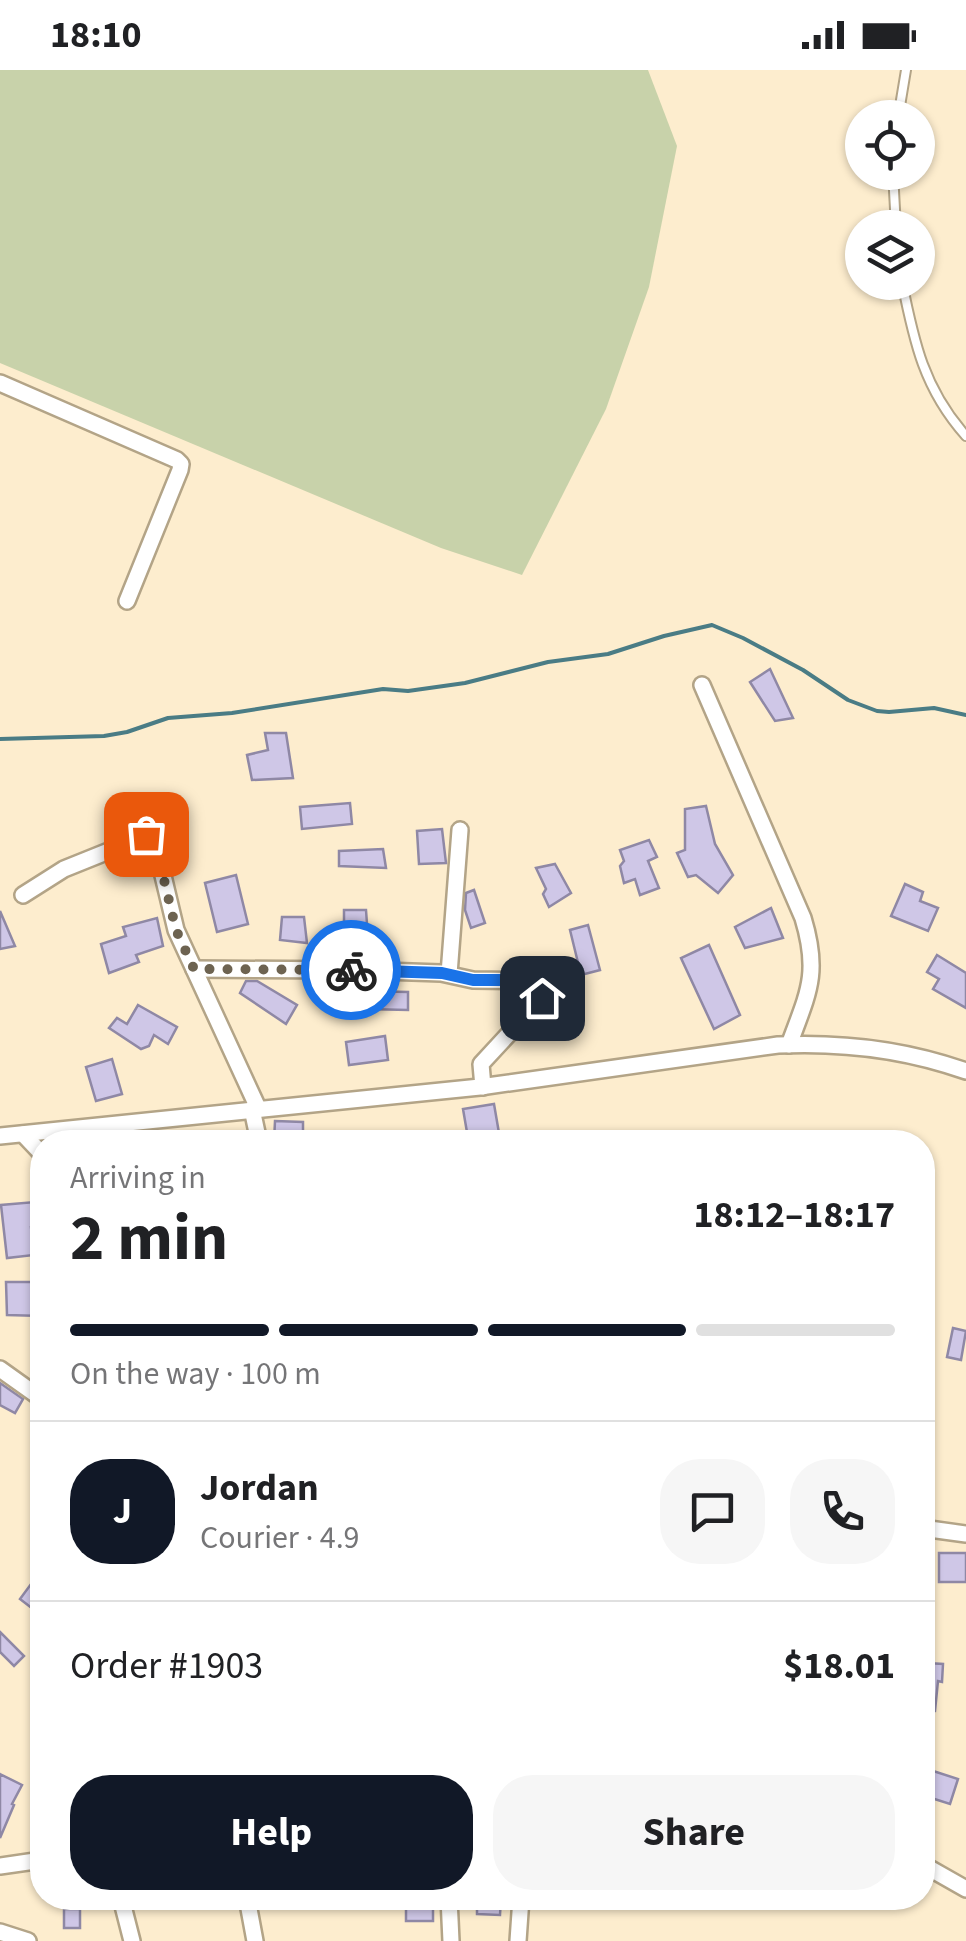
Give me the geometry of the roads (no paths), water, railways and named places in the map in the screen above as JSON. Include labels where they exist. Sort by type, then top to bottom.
[{"type":"street","points":[[0,383],[180,464],[127,602]]},
{"type":"street","points":[[702,685],[810,939],[811,980],[789,1045]]},
{"type":"street","points":[[449,974],[460,830]]},
{"type":"street","points":[[23,896],[52,875],[146,834],[154,838],[176,930],[255,1108],[257,1130]]},
{"type":"street","points":[[194,969],[354,970],[538,981],[543,985],[542,998],[482,1064],[483,1087]]},
{"type":"street","points":[[59,1130],[483,1087],[789,1045],[820,1043],[896,1051],[966,1071]]},
{"type":"street","points":[[0,1136],[30,1133]]},
{"type":"street","points":[[23,1134],[30,1141]]},
{"type":"street","points":[[0,1369],[30,1391]]},
{"type":"street","points":[[935,1530],[966,1534]]},
{"type":"street","points":[[0,1866],[30,1862]]},
{"type":"street","points":[[935,1871],[966,1889]]},
{"type":"street","points":[[124,1910],[132,1941]]},
{"type":"street","points":[[249,1910],[255,1941]]},
{"type":"street","points":[[450,1910],[451,1941]]},
{"type":"street","points":[[518,1941],[519,1910]]},
{"type":"street","points":[[0,1932],[28,1941]]},
{"type":"lane","points":[[901,100],[906,70]]},
{"type":"lane","points":[[906,300],[926,375],[945,410],[966,436]]},
{"type":"waterway","points":[[0,739],[104,736],[168,718],[232,713],[383,689],[408,691],[465,683],[548,662],[608,654],[712,625],[803,670],[848,700],[877,711],[934,708],[966,715]]}]
